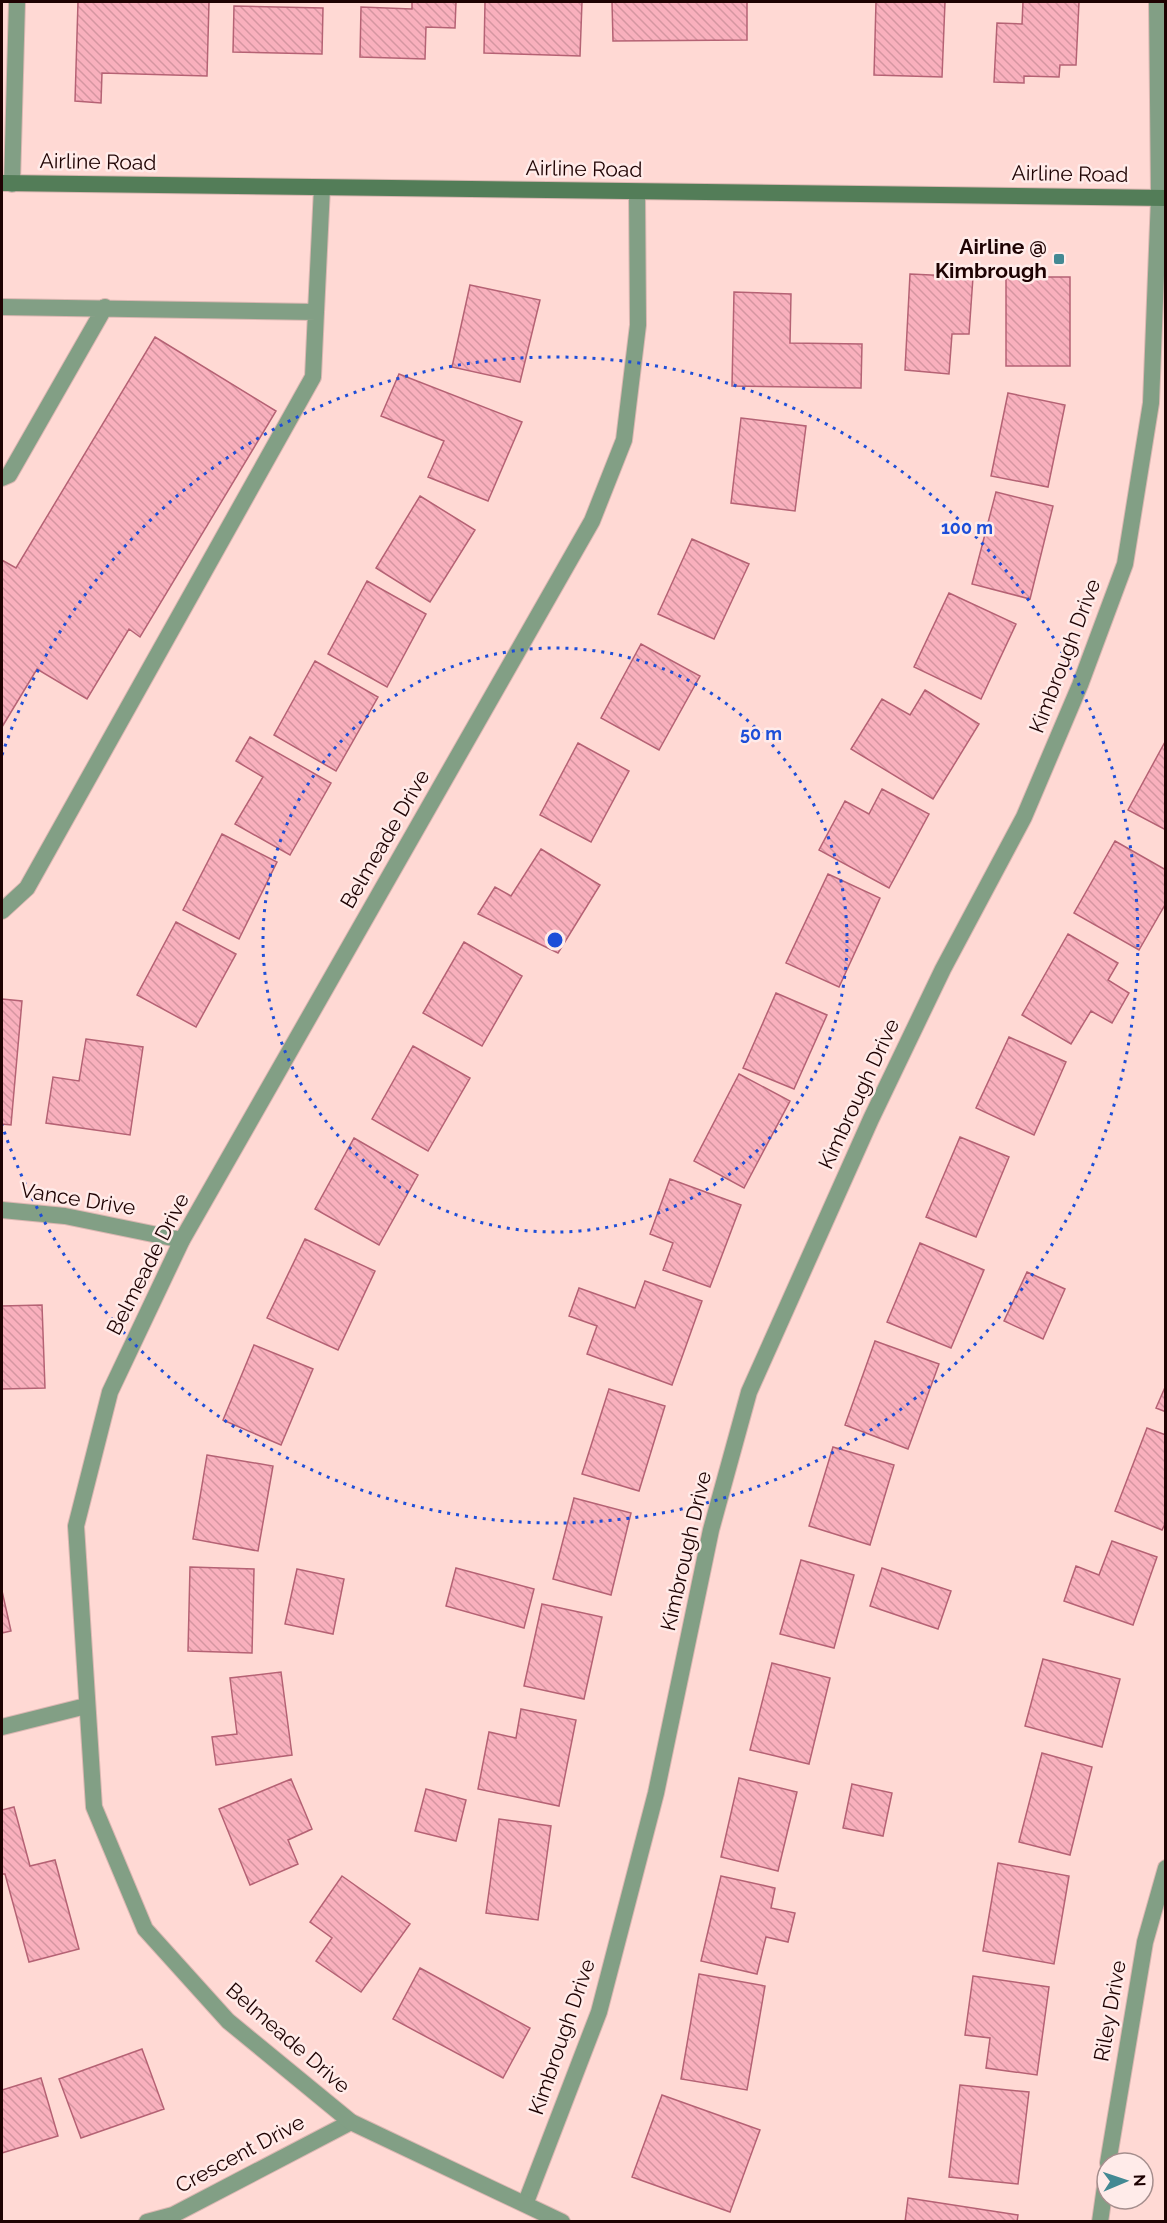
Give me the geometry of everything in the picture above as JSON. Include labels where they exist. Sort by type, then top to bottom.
[{"type":"main road","name":"Airline Road","points":[[7,184],[1162,198]]},
{"type":"street","points":[[7,184],[16,2]]},
{"type":"street","name":"Kimbrough Drive","points":[[526,2202],[599,2012],[656,1793],[711,1530],[749,1392],[871,1119],[938,979],[1024,817],[1080,685],[1125,564],[1151,403],[1162,198],[1157,2]]},
{"type":"street","points":[[2,911],[27,888],[313,377],[322,188]]},
{"type":"street","name":"Belmeade Drive","points":[[562,2222],[526,2202],[351,2122],[228,2021],[145,1929],[94,1807],[76,1527],[110,1392],[182,1240],[592,521],[624,440],[638,325],[637,192]]},
{"type":"street","points":[[2,307],[316,312]]},
{"type":"street","points":[[2,478],[9,475],[105,308]]},
{"type":"street","name":"Vance Drive","points":[[2,1210],[65,1216],[182,1240]]},
{"type":"street","points":[[2,1727],[86,1706]]},
{"type":"street","name":"Riley Drive","points":[[1110,2151],[1145,1942],[1166,1868]]},
{"type":"street","name":"Crescent Drive","points":[[147,2222],[173,2215],[351,2122]]},
{"type":"building","points":[[78,2],[209,2],[207,76],[102,73],[101,103],[75,101]]},
{"type":"building","points":[[412,2],[456,2],[455,28],[426,27],[425,59],[360,57],[361,7],[412,9]]},
{"type":"building","points":[[485,2],[582,2],[580,56],[484,53]]},
{"type":"building","points":[[612,2],[747,2],[747,40],[613,41]]},
{"type":"building","points":[[876,2],[945,2],[942,77],[874,75]]},
{"type":"building","points":[[1023,2],[1079,2],[1076,65],[1060,65],[1059,77],[1024,76],[1024,83],[994,82],[997,23],[1022,24]]},
{"type":"building","points":[[234,6],[323,8],[322,54],[233,52]]},
{"type":"building","points":[[910,274],[973,277],[969,334],[952,334],[949,374],[905,370]]},
{"type":"building","points":[[1006,277],[1070,277],[1070,366],[1006,366]]},
{"type":"building","points":[[470,285],[540,300],[520,382],[452,367]]},
{"type":"building","points":[[734,292],[791,294],[790,343],[862,344],[861,388],[732,386]]},
{"type":"building","points":[[155,337],[276,411],[140,637],[129,629],[87,699],[37,669],[2,727],[2,560],[16,568]]},
{"type":"building","points":[[399,374],[522,422],[488,501],[428,477],[444,441],[381,416]]},
{"type":"building","points":[[1008,393],[1065,405],[1048,487],[991,476]]},
{"type":"building","points":[[741,418],[806,426],[795,511],[731,503]]},
{"type":"building","points":[[996,492],[1053,506],[1030,599],[972,584]]},
{"type":"building","points":[[420,496],[475,530],[430,602],[376,568]]},
{"type":"building","points":[[692,539],[749,564],[714,639],[658,614]]},
{"type":"building","points":[[367,581],[426,614],[387,687],[328,654]]},
{"type":"building","points":[[949,593],[1016,624],[981,699],[914,667]]},
{"type":"building","points":[[641,644],[700,676],[659,750],[601,718]]},
{"type":"building","points":[[315,661],[378,697],[336,771],[274,735]]},
{"type":"building","points":[[925,690],[979,724],[933,799],[851,749],[882,699],[910,715]]},
{"type":"building","points":[[250,737],[331,783],[290,855],[235,824],[263,777],[236,761]]},
{"type":"building","points":[[1166,740],[1166,830],[1128,810]]},
{"type":"building","points":[[578,743],[629,771],[591,842],[540,815]]},
{"type":"building","points":[[882,789],[929,814],[889,888],[819,850],[845,801],[869,814]]},
{"type":"building","points":[[222,834],[277,862],[239,939],[183,910]]},
{"type":"building","points":[[1115,841],[1166,870],[1166,903],[1139,950],[1074,913]]},
{"type":"building","points":[[541,849],[600,885],[558,953],[478,914],[495,887],[511,896]]},
{"type":"building","points":[[828,874],[880,898],[839,987],[786,963]]},
{"type":"building","points":[[176,922],[236,954],[196,1027],[137,995]]},
{"type":"building","points":[[1068,934],[1118,963],[1108,980],[1129,993],[1112,1023],[1091,1011],[1071,1044],[1022,1015]]},
{"type":"building","points":[[464,942],[522,976],[482,1046],[423,1013]]},
{"type":"building","points":[[776,993],[827,1015],[794,1089],[743,1068]]},
{"type":"building","points":[[2,999],[22,1001],[11,1125],[2,1124]]},
{"type":"building","points":[[1009,1037],[1066,1062],[1034,1135],[976,1108]]},
{"type":"building","points":[[86,1039],[143,1047],[130,1135],[46,1123],[53,1077],[79,1081]]},
{"type":"building","points":[[413,1046],[470,1078],[428,1151],[372,1119]]},
{"type":"building","points":[[739,1074],[790,1101],[744,1188],[694,1161]]},
{"type":"building","points":[[960,1137],[1009,1157],[976,1237],[926,1217]]},
{"type":"building","points":[[354,1138],[418,1175],[379,1245],[315,1209]]},
{"type":"building","points":[[670,1179],[741,1205],[710,1287],[663,1270],[673,1243],[650,1234]]},
{"type":"building","points":[[305,1239],[375,1271],[338,1350],[267,1318]]},
{"type":"building","points":[[920,1243],[984,1270],[951,1348],[887,1322]]},
{"type":"building","points":[[1027,1272],[1065,1289],[1043,1339],[1004,1321]]},
{"type":"building","points":[[645,1281],[702,1301],[672,1385],[587,1354],[597,1326],[569,1316],[579,1288],[635,1308]]},
{"type":"building","points":[[42,1305],[45,1388],[2,1389],[2,1306]]},
{"type":"building","points":[[875,1341],[939,1364],[908,1449],[845,1425]]},
{"type":"building","points":[[254,1345],[313,1369],[281,1445],[223,1420]]},
{"type":"building","points":[[1166,1385],[1166,1412],[1156,1408]]},
{"type":"building","points":[[609,1389],[665,1406],[639,1491],[582,1474]]},
{"type":"building","points":[[1147,1428],[1166,1435],[1166,1522],[1162,1530],[1115,1511]]},
{"type":"building","points":[[833,1447],[894,1465],[870,1545],[809,1526]]},
{"type":"building","points":[[207,1455],[273,1466],[258,1551],[193,1539]]},
{"type":"building","points":[[574,1498],[631,1513],[611,1595],[553,1579]]},
{"type":"building","points":[[1112,1541],[1157,1557],[1133,1625],[1064,1601],[1076,1566],[1099,1575]]},
{"type":"building","points":[[801,1560],[854,1575],[834,1648],[780,1634]]},
{"type":"building","points":[[190,1567],[254,1569],[252,1653],[188,1651]]},
{"type":"building","points":[[456,1568],[534,1589],[524,1628],[446,1606]]},
{"type":"building","points":[[882,1568],[951,1591],[938,1629],[870,1606]]},
{"type":"building","points":[[297,1569],[344,1579],[333,1634],[285,1624]]},
{"type":"building","points":[[2,1591],[11,1631],[2,1633]]},
{"type":"building","points":[[542,1604],[602,1617],[584,1699],[524,1686]]},
{"type":"building","points":[[1043,1659],[1120,1679],[1102,1747],[1025,1726]]},
{"type":"building","points":[[772,1663],[830,1678],[809,1764],[750,1750]]},
{"type":"building","points":[[281,1672],[292,1755],[216,1765],[212,1737],[237,1734],[230,1678]]},
{"type":"building","points":[[521,1709],[576,1720],[559,1806],[478,1789],[489,1732],[516,1738]]},
{"type":"building","points":[[1042,1753],[1092,1767],[1070,1855],[1019,1842]]},
{"type":"building","points":[[739,1778],[797,1792],[778,1871],[721,1857]]},
{"type":"building","points":[[291,1779],[312,1829],[288,1840],[298,1864],[250,1885],[219,1809]]},
{"type":"building","points":[[852,1784],[892,1793],[883,1836],[843,1828]]},
{"type":"building","points":[[426,1789],[466,1800],[456,1841],[415,1831]]},
{"type":"building","points":[[14,1807],[30,1866],[55,1860],[79,1949],[29,1962],[5,1874],[2,1874],[2,1810]]},
{"type":"building","points":[[499,1819],[551,1826],[538,1920],[486,1913]]},
{"type":"building","points":[[998,1863],[1069,1876],[1054,1964],[983,1951]]},
{"type":"building","points":[[342,1876],[410,1924],[361,1992],[316,1961],[332,1938],[310,1922]]},
{"type":"building","points":[[721,1876],[775,1888],[771,1908],[795,1913],[788,1942],[766,1937],[757,1974],[701,1961]]},
{"type":"building","points":[[420,1968],[530,2028],[503,2078],[393,2019]]},
{"type":"building","points":[[699,1974],[765,1986],[747,2090],[681,2079]]},
{"type":"building","points":[[973,1976],[1049,1987],[1037,2075],[986,2068],[990,2038],[965,2035]]},
{"type":"building","points":[[142,2049],[164,2109],[81,2138],[59,2079]]},
{"type":"building","points":[[41,2078],[58,2136],[2,2153],[2,2090]]},
{"type":"building","points":[[960,2085],[1029,2092],[1018,2184],[949,2177]]},
{"type":"building","points":[[662,2095],[760,2130],[730,2212],[632,2177]]},
{"type":"building","points":[[908,2198],[1018,2215],[1017,2222],[905,2222]]},
{"type":"place","name":"Airline @ Kimbrough","points":[[1059,259]]}]
